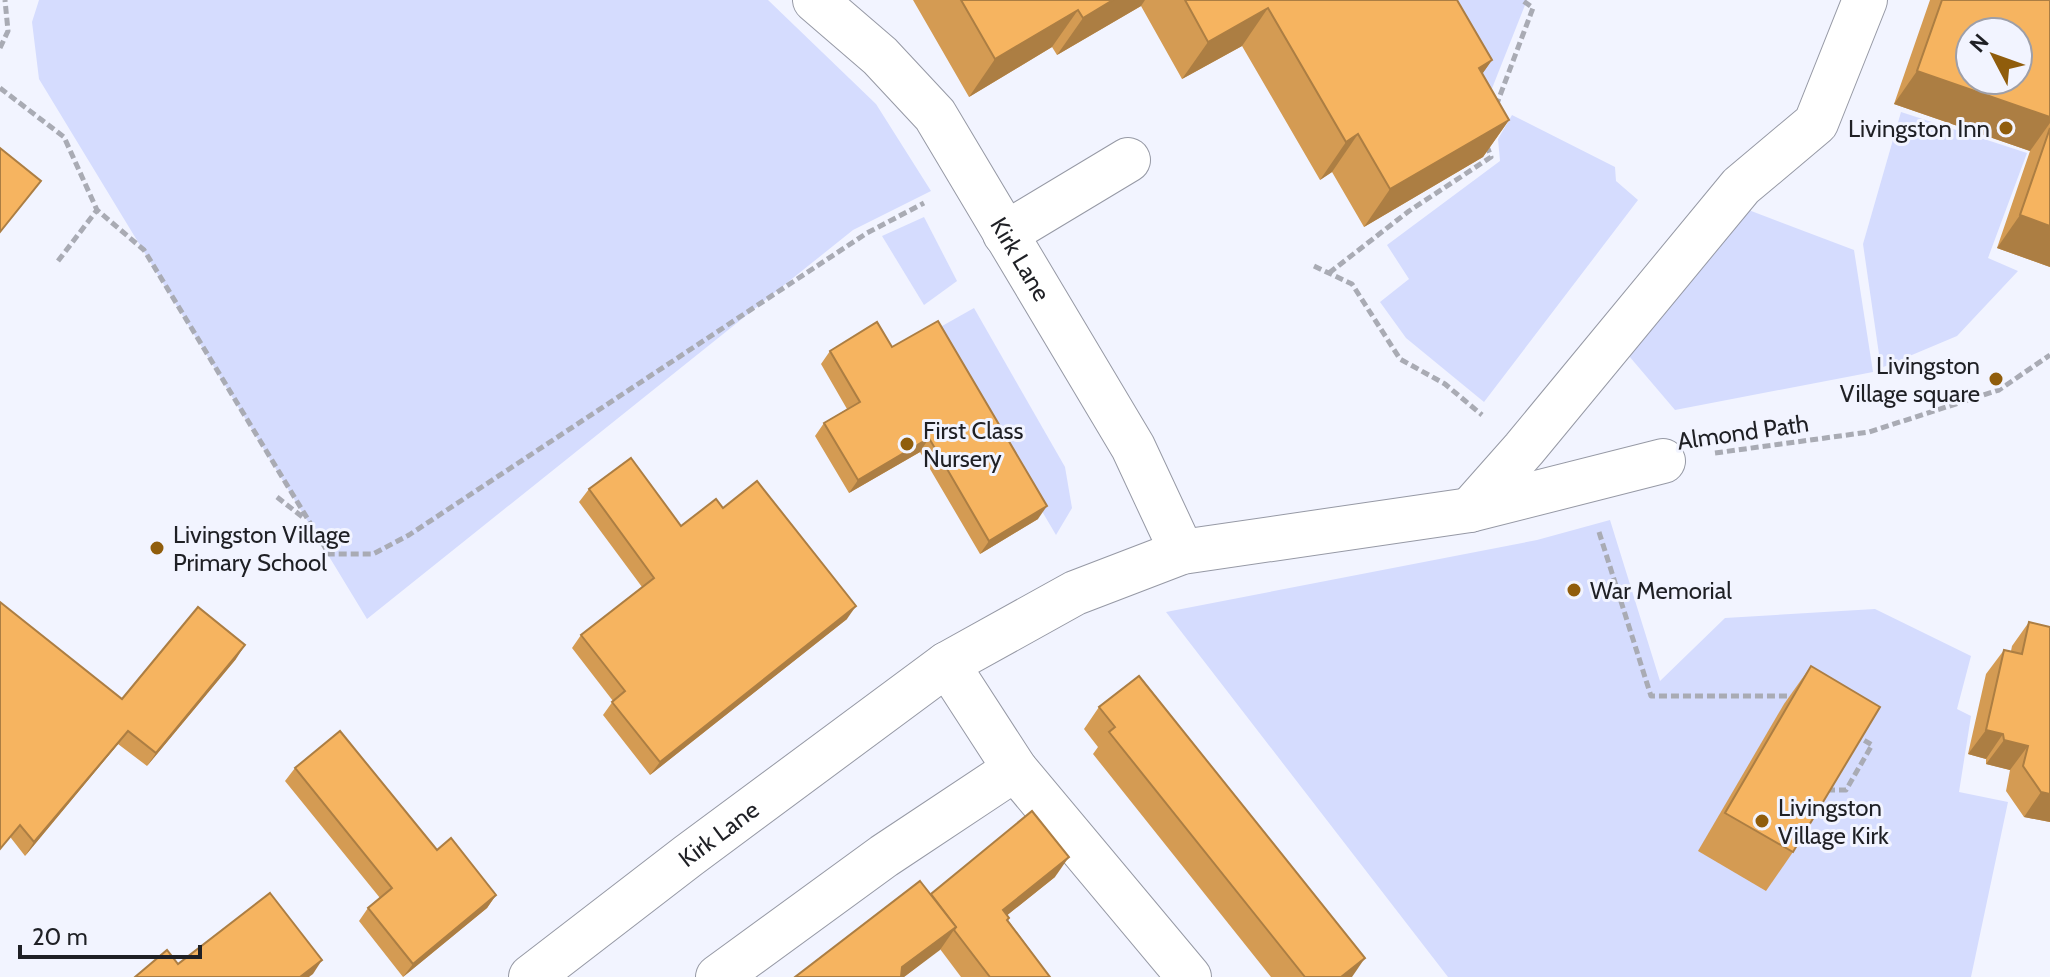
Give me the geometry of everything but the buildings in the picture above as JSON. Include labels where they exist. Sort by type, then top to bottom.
[{"type":"street","name":"Kirk Lane","points":[[816,0],[880,56],[935,115],[1133,447],[1182,552]]},
{"type":"street","points":[[1470,510],[1741,186],[1816,123],[1865,0]]},
{"type":"street","points":[[1005,234],[1128,160]]},
{"type":"street","name":"Kirk Lane","points":[[531,977],[947,664],[1075,593],[1182,552],[1470,510],[1663,461]]},
{"type":"street","points":[[947,664],[1015,769],[1189,977]]},
{"type":"street","points":[[718,977],[884,856],[1015,769]]},
{"type":"path","points":[[0,48],[8,31],[5,0]]},
{"type":"path","points":[[1495,109],[1533,8],[1522,0]]},
{"type":"path","points":[[0,88],[64,137],[97,210],[144,250],[329,554],[373,554],[397,541],[867,233],[971,178]]},
{"type":"path","points":[[1329,273],[1409,211],[1491,157],[1484,138]]},
{"type":"path","points":[[58,261],[97,210]]},
{"type":"path","points":[[1314,266],[1352,284],[1400,359],[1445,384],[1524,449]]},
{"type":"path","name":"Almond Path","points":[[1663,461],[1869,432],[1999,390],[2050,355]]},
{"type":"path","points":[[1583,482],[1651,696],[1790,696],[1804,704]]},
{"type":"path","points":[[277,497],[309,522]]},
{"type":"path","points":[[1827,790],[1846,790],[1872,745],[1844,729]]},
{"type":"shaded area","points":[[39,0],[768,0],[876,104],[931,191],[853,230],[367,619],[39,79],[32,22]]},
{"type":"shaded area","points":[[1418,0],[1527,0],[1472,139]]},
{"type":"shaded area","points":[[1901,112],[2027,153],[1988,258],[2018,271],[1957,336],[1881,368],[1863,244]]},
{"type":"shaded area","points":[[1512,115],[1615,167],[1616,181],[1638,200],[1484,402],[1406,338],[1380,302],[1409,279],[1387,245],[1500,161],[1498,139]]},
{"type":"shaded area","points":[[1746,209],[1854,250],[1873,372],[1675,410],[1629,356]]},
{"type":"shaded area","points":[[924,217],[957,281],[924,305],[882,236]]},
{"type":"shaded area","points":[[974,308],[1065,467],[1072,508],[1056,535],[935,330]]},
{"type":"shaded area","points":[[1610,520],[1660,681],[1725,618],[1875,609],[1971,656],[1957,709],[1971,716],[1959,792],[2008,802],[1971,977],[1448,977],[1166,612],[1537,540]]},
{"type":"place","name":"Livingston Inn","points":[[2006,128]]},
{"type":"place","name":"Livingston Village square","points":[[1996,379]]},
{"type":"place","name":"First Class Nursery","points":[[907,444]]},
{"type":"place","name":"Livingston Village Primary School","points":[[157,548]]},
{"type":"place","name":"War Memorial","points":[[1574,590]]},
{"type":"place","name":"Livingston Village Kirk","points":[[1762,821]]}]
